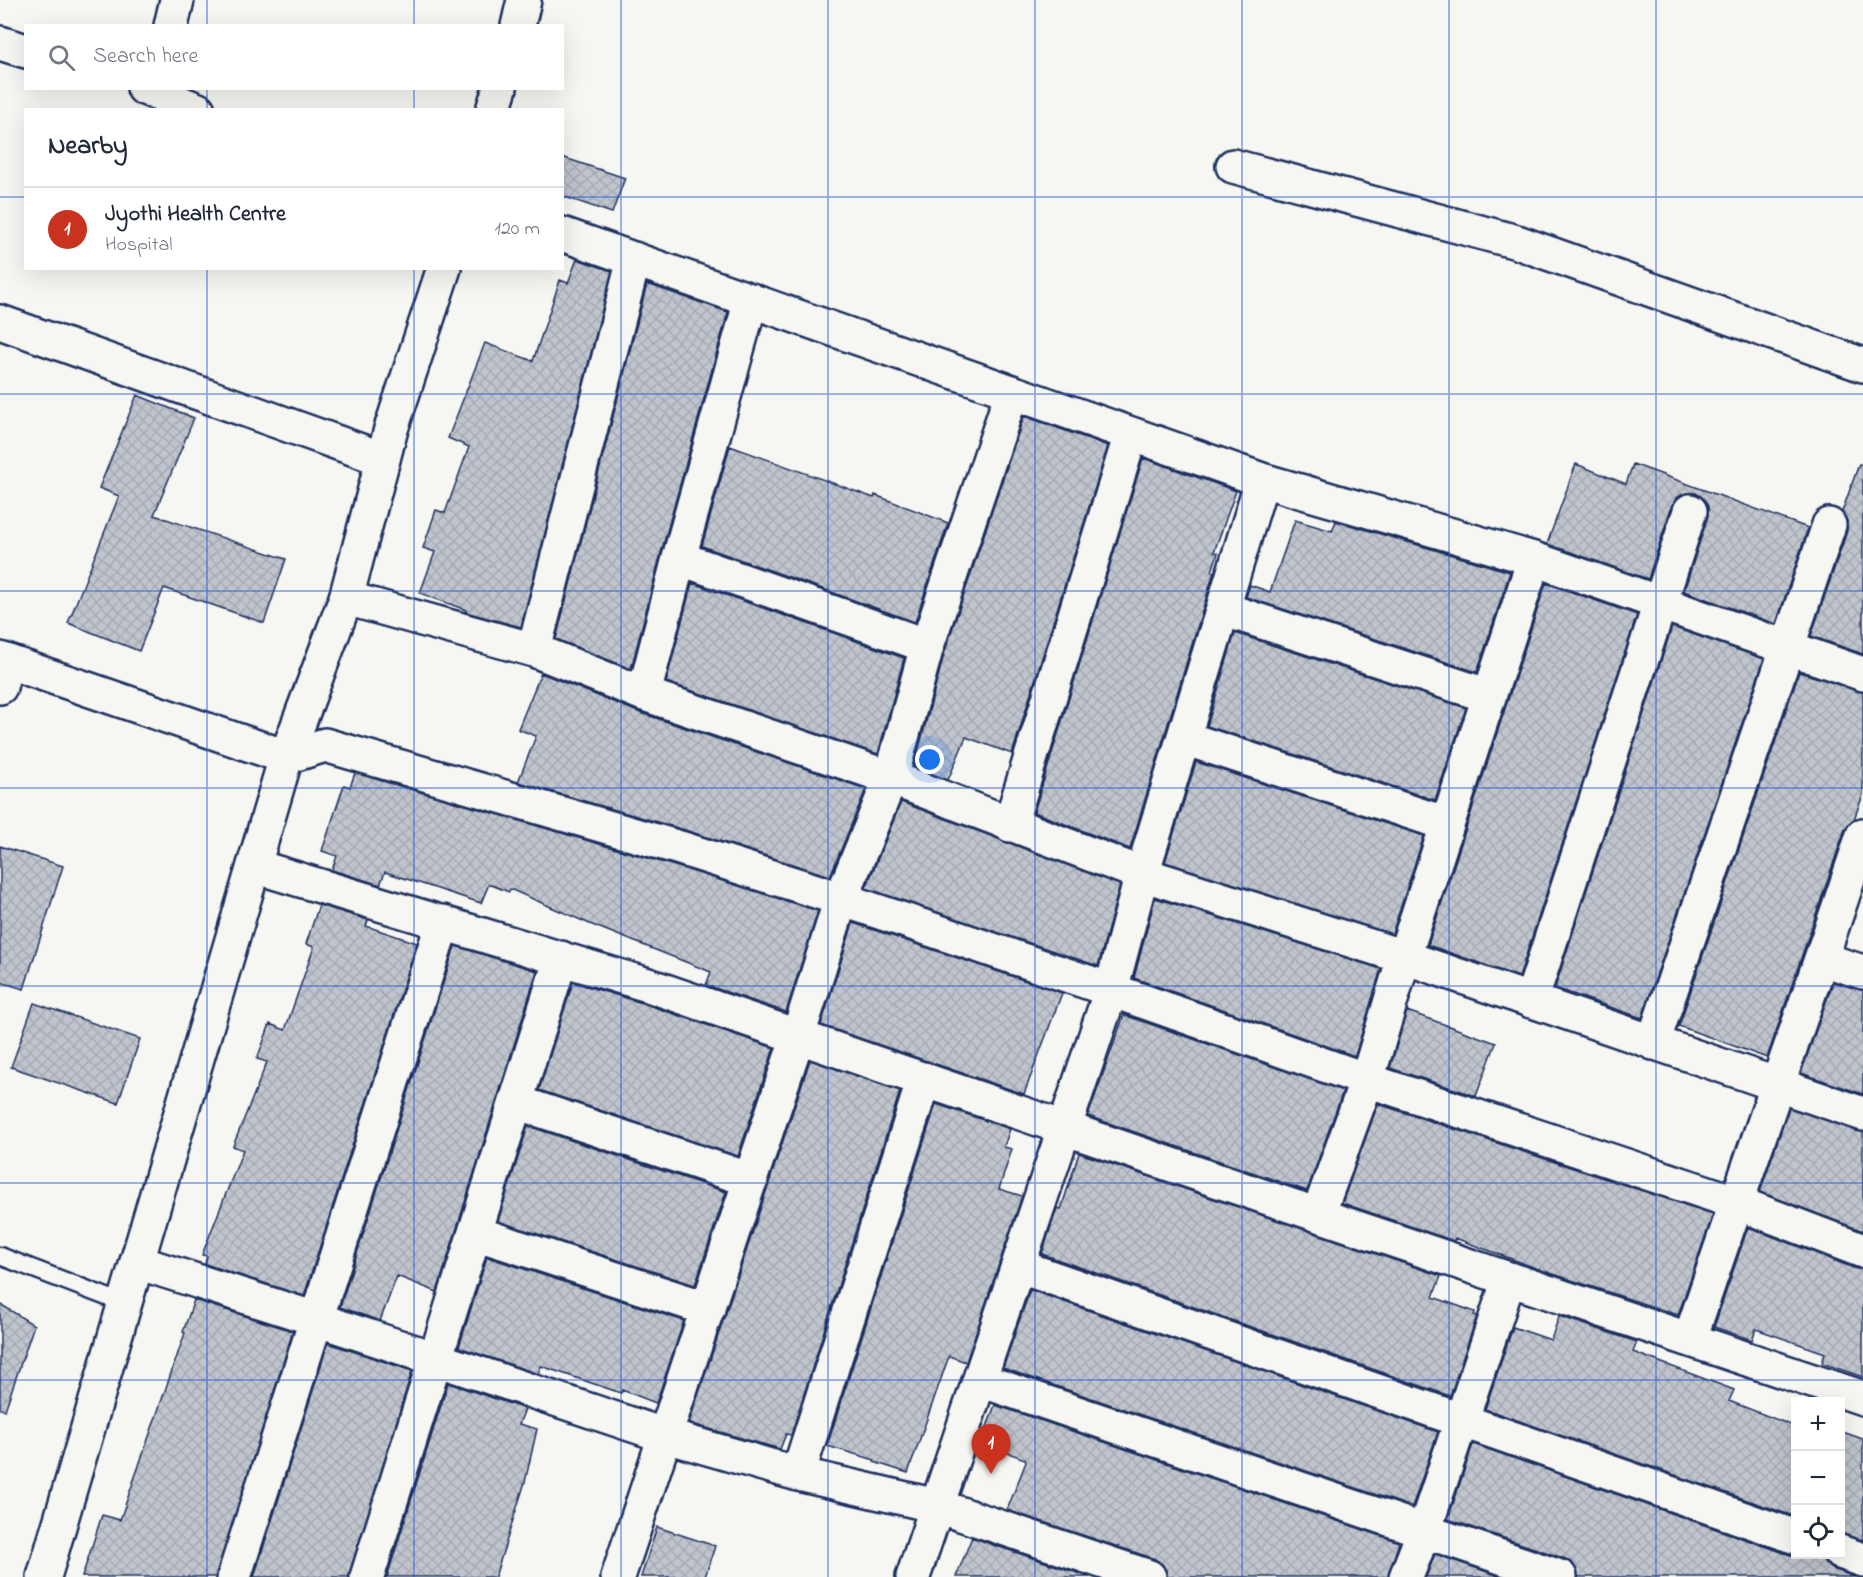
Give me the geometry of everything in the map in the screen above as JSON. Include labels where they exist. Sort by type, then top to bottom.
[{"type":"street","points":[[171,24],[177,0]]},
{"type":"street","points":[[518,24],[524,0]]},
{"type":"street","points":[[0,43],[24,50]]},
{"type":"street","points":[[152,90],[193,108]]},
{"type":"street","points":[[495,108],[499,90]]},
{"type":"street","points":[[1233,166],[1516,242],[1863,365]]},
{"type":"street","points":[[564,235],[1262,480],[1534,559],[1863,674]]},
{"type":"street","points":[[534,650],[634,259]]},
{"type":"street","points":[[44,1577],[286,757],[346,598],[391,429],[443,270]]},
{"type":"street","points":[[644,694],[679,558],[751,300]]},
{"type":"street","points":[[0,322],[383,459]]},
{"type":"street","points":[[618,1577],[751,1180],[841,899],[891,778],[927,646],[1012,392]]},
{"type":"street","points":[[1010,825],[1131,434]]},
{"type":"street","points":[[913,1577],[1111,990],[1142,874],[1262,480]]},
{"type":"street","points":[[1531,1001],[1690,511]]},
{"type":"street","points":[[1653,1043],[1829,525]]},
{"type":"street","points":[[679,558],[927,646]]},
{"type":"street","points":[[1318,1215],[1367,1080],[1404,957],[1534,559]]},
{"type":"street","points":[[346,598],[534,650],[644,694],[891,778],[1142,874],[1404,957],[1863,1114]]},
{"type":"street","points":[[1223,609],[1489,696]]},
{"type":"street","points":[[2,669],[286,757],[326,745],[680,848],[841,899],[1111,990],[1367,1080],[1735,1203],[1863,1251]]},
{"type":"street","points":[[1184,738],[1447,824]]},
{"type":"street","points":[[1690,1339],[1863,835]]},
{"type":"street","points":[[254,866],[648,985],[1318,1215],[1863,1398]]},
{"type":"street","points":[[234,1577],[443,922]]},
{"type":"street","points":[[368,1577],[561,958]]},
{"type":"street","points":[[1822,959],[1863,972]]},
{"type":"street","points":[[798,1474],[924,1079]]},
{"type":"street","points":[[516,1102],[751,1180]]},
{"type":"street","points":[[475,1233],[708,1309]]},
{"type":"street","points":[[137,1262],[666,1436],[798,1474],[937,1506],[1149,1577]]},
{"type":"street","points":[[1018,1266],[1791,1535]]},
{"type":"street","points":[[1406,1577],[1424,1531],[1509,1279]]},
{"type":"street","points":[[980,1380],[1560,1577]]},
{"type":"street","points":[[1845,1554],[1863,1560]]},
{"type":"lane","points":[[0,1256],[125,1304]]},
{"type":"building","points":[[564,158],[625,178],[612,213],[564,197]]},
{"type":"building","points":[[577,259],[612,271],[521,627],[465,612],[466,610],[420,593],[435,552],[423,548],[436,510],[445,513],[469,447],[448,438],[485,343],[533,361],[560,280],[568,283]]},
{"type":"building","points":[[647,284],[728,312],[631,669],[556,639]]},
{"type":"building","points":[[137,395],[194,418],[154,515],[286,559],[264,623],[164,588],[139,651],[68,623],[119,496],[99,488]]},
{"type":"building","points":[[1024,416],[1108,446],[1012,754],[966,737],[948,780],[914,767],[945,651]]},
{"type":"building","points":[[730,446],[874,498],[875,495],[948,523],[915,622],[702,546]]},
{"type":"building","points":[[1143,458],[1236,491],[1214,552],[1218,553],[1212,571],[1214,572],[1130,849],[1034,812]]},
{"type":"building","points":[[1576,464],[1626,484],[1633,464],[1808,528],[1776,624],[1684,591],[1708,516],[1708,507],[1703,498],[1696,493],[1686,493],[1677,498],[1672,505],[1648,579],[1547,544]]},
{"type":"building","points":[[1859,464],[1863,465],[1863,654],[1811,636],[1847,531],[1847,521],[1842,512]]},
{"type":"building","points":[[1295,520],[1332,531],[1336,521],[1510,572],[1477,672],[1246,597],[1250,585],[1270,592]]},
{"type":"building","points":[[692,583],[904,658],[878,754],[666,682]]},
{"type":"building","points":[[1546,583],[1637,615],[1519,977],[1428,945]]},
{"type":"building","points":[[1672,627],[1764,659],[1642,1018],[1555,988]]},
{"type":"building","points":[[1235,633],[1466,708],[1435,800],[1207,726]]},
{"type":"building","points":[[1799,672],[1863,692],[1863,795],[1854,819],[1845,829],[1767,1058],[1679,1026]]},
{"type":"building","points":[[541,673],[638,712],[866,789],[830,876],[685,830],[518,782],[536,736],[518,729]]},
{"type":"building","points":[[1196,762],[1424,836],[1392,934],[1165,862]]},
{"type":"building","points":[[355,773],[675,866],[818,911],[786,1012],[706,985],[711,972],[590,924],[510,889],[509,892],[489,884],[481,903],[385,872],[380,885],[332,870],[337,856],[322,851],[344,785],[350,787]]},
{"type":"building","points":[[901,802],[1120,885],[1098,966],[866,888]]},
{"type":"building","points":[[0,846],[63,866],[24,989],[0,982]]},
{"type":"building","points":[[1155,898],[1381,969],[1355,1056],[1134,978]]},
{"type":"building","points":[[319,905],[368,920],[366,926],[417,943],[304,1296],[205,1264],[207,1256],[202,1255],[243,1150],[233,1146],[267,1062],[257,1059],[270,1024],[285,1030],[314,947],[306,944]]},
{"type":"building","points":[[853,923],[1062,993],[1024,1094],[821,1025]]},
{"type":"building","points":[[455,946],[537,971],[437,1292],[397,1276],[380,1321],[340,1307]]},
{"type":"building","points":[[573,982],[774,1048],[738,1156],[539,1090]]},
{"type":"building","points":[[1833,982],[1863,990],[1863,1094],[1801,1073]]},
{"type":"building","points":[[34,1003],[140,1039],[118,1103],[11,1067]]},
{"type":"building","points":[[1407,1011],[1496,1043],[1476,1096],[1390,1068]]},
{"type":"building","points":[[1124,1015],[1343,1091],[1307,1191],[1088,1116]]},
{"type":"building","points":[[810,1060],[900,1091],[791,1435],[786,1434],[780,1449],[689,1423]]},
{"type":"building","points":[[936,1104],[1010,1129],[1004,1147],[1012,1149],[999,1189],[1022,1196],[966,1362],[949,1356],[908,1473],[874,1462],[875,1460],[827,1446]]},
{"type":"building","points":[[1378,1104],[1713,1214],[1678,1315],[1544,1271],[1455,1238],[1454,1241],[1342,1203]]},
{"type":"building","points":[[1789,1108],[1863,1132],[1863,1231],[1760,1192]]},
{"type":"building","points":[[528,1126],[726,1192],[695,1285],[498,1221]]},
{"type":"building","points":[[1079,1153],[1441,1276],[1433,1297],[1475,1312],[1474,1315],[1477,1316],[1450,1396],[1042,1254],[1057,1208],[1061,1209]]},
{"type":"building","points":[[1748,1227],[1856,1269],[1863,1269],[1863,1377],[1822,1363],[1825,1353],[1756,1329],[1752,1340],[1714,1327]]},
{"type":"building","points":[[487,1257],[684,1321],[656,1403],[622,1390],[621,1393],[541,1366],[538,1374],[459,1347]]},
{"type":"building","points":[[1030,1290],[1438,1432],[1412,1507],[1003,1368]]},
{"type":"building","points":[[194,1300],[293,1331],[216,1577],[82,1577],[102,1515],[120,1520],[185,1333],[183,1332]]},
{"type":"building","points":[[0,1304],[34,1325],[5,1410],[0,1409]]},
{"type":"building","points":[[1559,1316],[1637,1342],[1633,1352],[1734,1390],[1729,1401],[1791,1425],[1791,1515],[1485,1409],[1513,1327],[1551,1340]]},
{"type":"building","points":[[328,1343],[412,1371],[349,1577],[254,1577]]},
{"type":"building","points":[[448,1383],[525,1409],[519,1424],[537,1429],[525,1482],[495,1577],[387,1577]]},
{"type":"building","points":[[995,1405],[1399,1542],[1388,1577],[1167,1577],[1163,1565],[1155,1559],[1007,1510],[1026,1462],[1025,1459],[981,1443]]},
{"type":"building","points":[[1845,1433],[1863,1439],[1863,1540],[1845,1535]]},
{"type":"building","points":[[1473,1444],[1791,1555],[1791,1559],[1824,1559],[1825,1564],[1833,1569],[1855,1577],[1578,1577],[1574,1565],[1566,1559],[1448,1519]]},
{"type":"building","points":[[657,1527],[715,1546],[705,1577],[641,1577]]},
{"type":"building","points":[[972,1537],[993,1545],[1090,1577],[956,1577]]},
{"type":"building","points":[[1435,1554],[1502,1577],[1426,1577]]},
{"type":"place","name":"Jyothi Health Centre","points":[[991,1474]]}]
